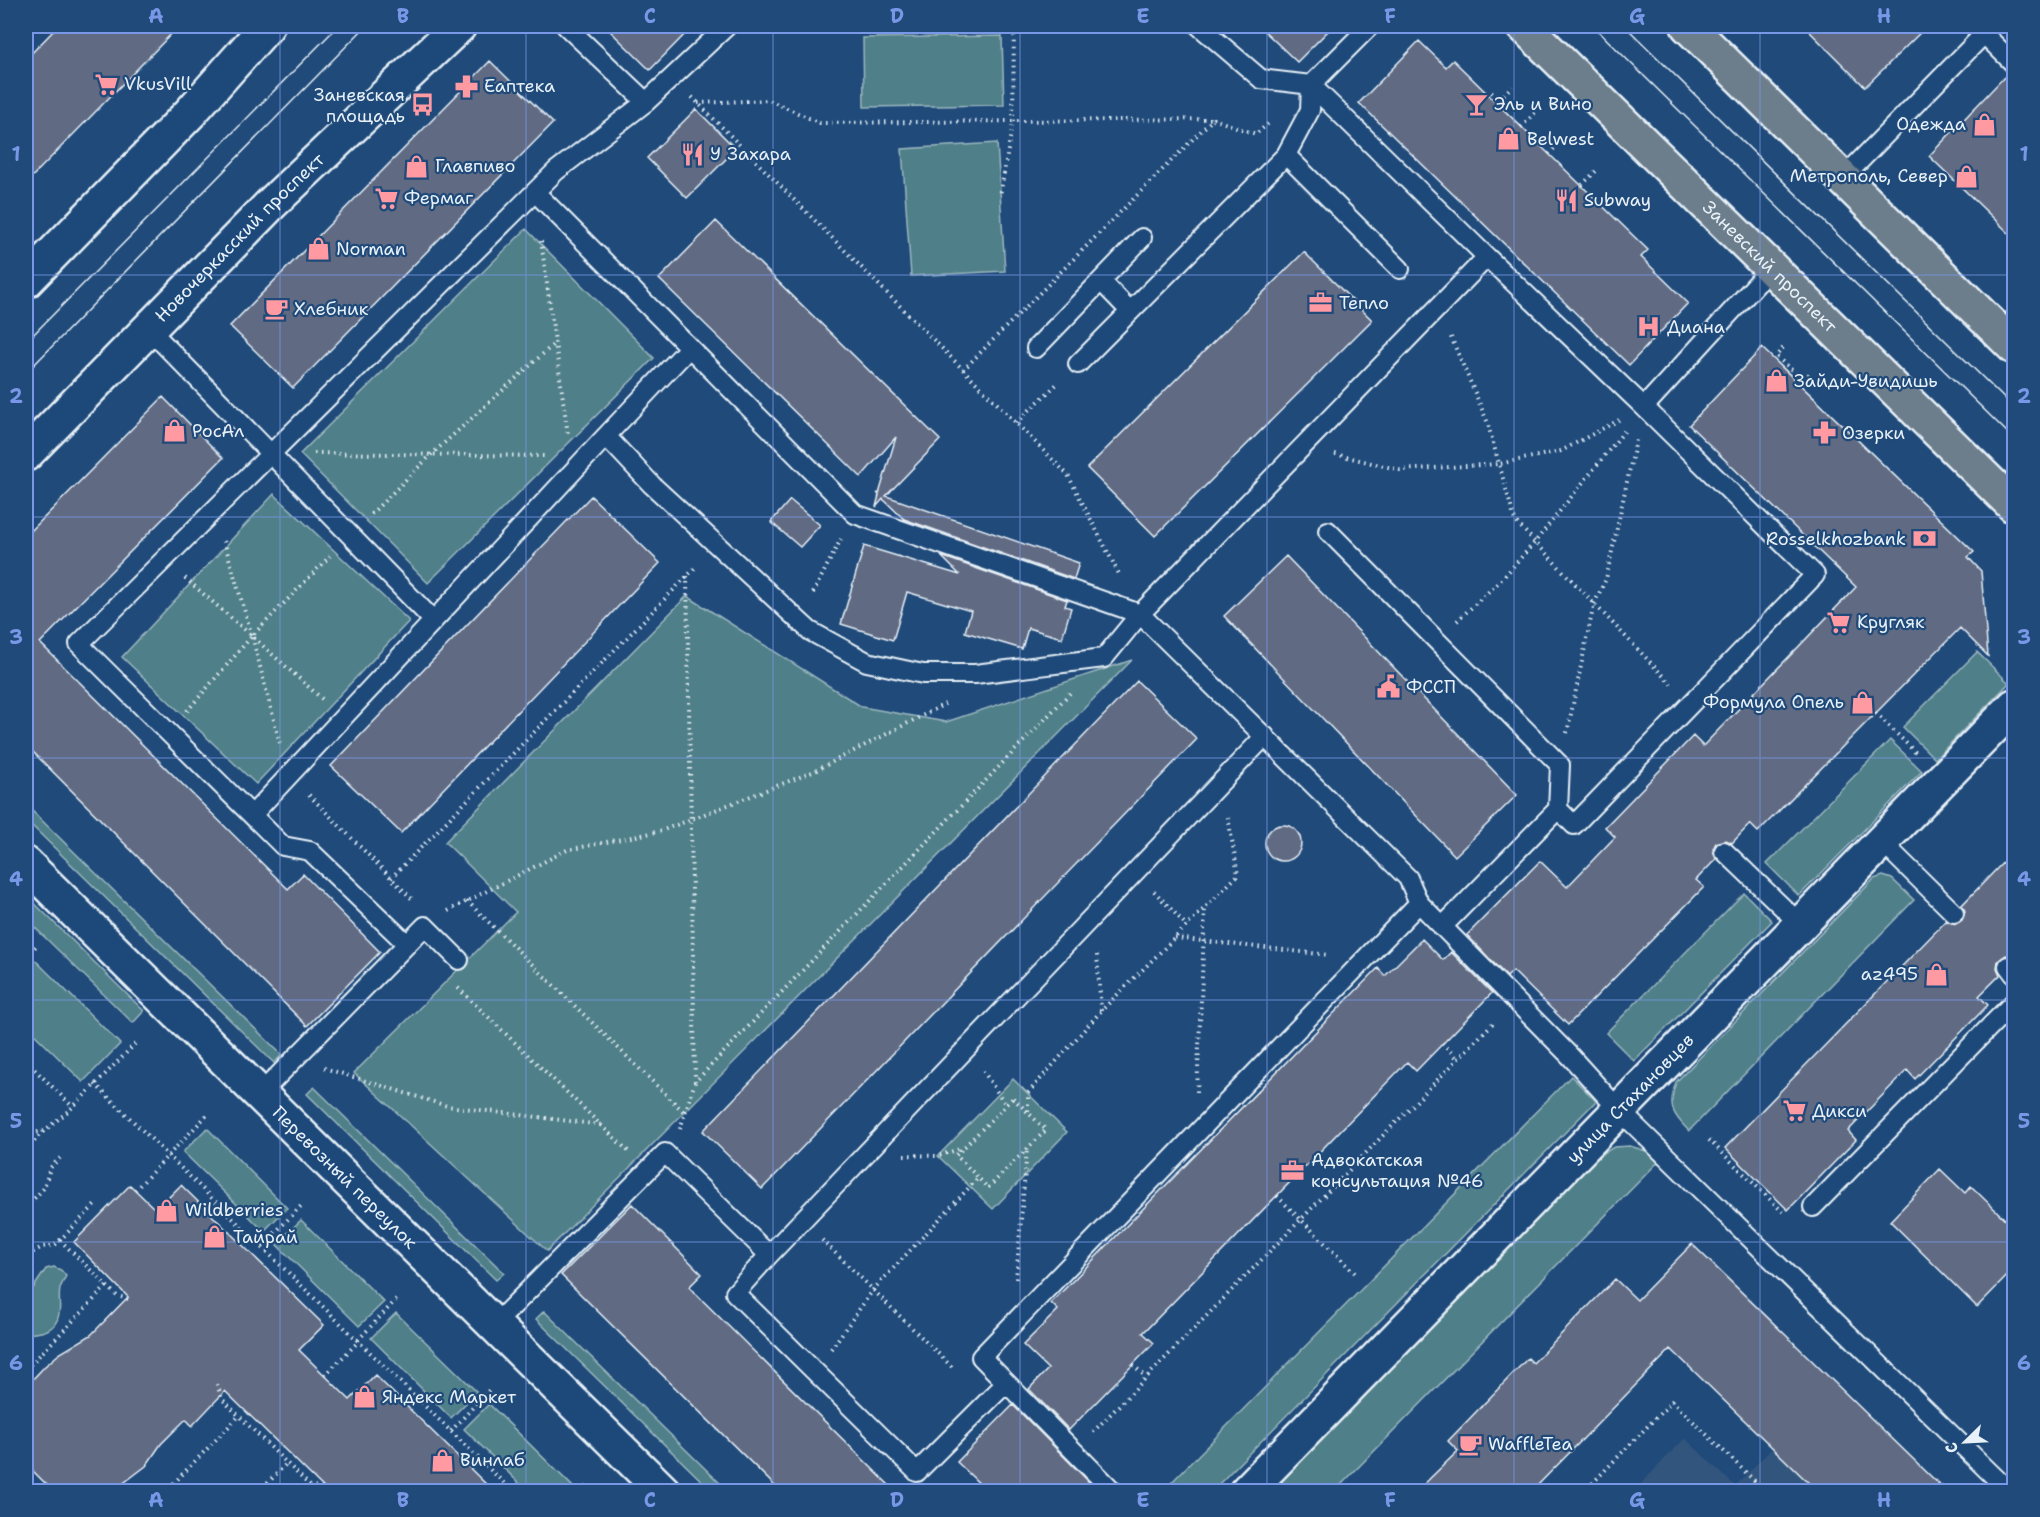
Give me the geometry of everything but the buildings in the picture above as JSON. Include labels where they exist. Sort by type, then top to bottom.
[{"type":"main road","name":"Заневский проспект","points":[[1524,26],[2014,506]]},
{"type":"main road","points":[[1688,26],[2014,347]]},
{"type":"street","points":[[26,281],[190,113],[267,26]]},
{"type":"street","name":"Новочеркасский проспект","points":[[26,454],[272,203],[459,26]]},
{"type":"street","name":"улица Стахановцев","points":[[1246,1491],[2014,706]]},
{"type":"street","name":"Перевозный переулок","points":[[26,864],[664,1491]]},
{"type":"lane","points":[[566,26],[646,102]]},
{"type":"lane","points":[[407,944],[310,851],[283,846],[79,644],[556,171],[646,102],[727,26]]},
{"type":"lane","points":[[1199,26],[1261,79],[1311,85],[1815,575],[1574,825],[1558,809]]},
{"type":"lane","points":[[1078,364],[1286,155],[1310,110],[1311,85],[1370,26]]},
{"type":"lane","points":[[1843,178],[1979,30],[2014,64]]},
{"type":"lane","points":[[1286,155],[1400,269]]},
{"type":"lane","points":[[535,192],[855,514],[1140,614],[1408,878],[1419,903],[1619,1110],[2010,1491]]},
{"type":"lane","points":[[1036,348],[1142,238]]},
{"type":"lane","points":[[606,436],[716,546],[810,631],[867,662],[923,674],[975,674],[1104,658],[1140,614],[1487,257]]},
{"type":"lane","points":[[1644,407],[1772,267]]},
{"type":"lane","points":[[1101,281],[1130,311]]},
{"type":"lane","points":[[150,329],[433,620]]},
{"type":"lane","points":[[252,815],[433,620],[575,460],[606,436],[689,348]]},
{"type":"lane","points":[[1328,531],[1560,765],[1558,809],[1442,927]]},
{"type":"lane","points":[[1006,1383],[917,1472],[735,1293],[1265,736]]},
{"type":"lane","points":[[1882,842],[1954,913]]},
{"type":"lane","points":[[1724,851],[1801,925]]},
{"type":"lane","points":[[1114,1491],[981,1357],[1419,903]]},
{"type":"lane","points":[[259,1095],[425,926],[459,960]]},
{"type":"lane","points":[[1813,1207],[2014,1002]]},
{"type":"lane","points":[[495,1324],[665,1153],[769,1255]]},
{"type":"path","points":[[997,26],[1014,29],[1042,29],[1042,26]]},
{"type":"path","points":[[1000,196],[1012,122],[1014,29]]},
{"type":"path","points":[[672,77],[1068,475],[1140,614]]},
{"type":"path","points":[[1487,94],[1490,91],[1499,100],[1512,86]]},
{"type":"path","points":[[699,103],[769,100],[820,123],[1213,119]]},
{"type":"path","points":[[1521,127],[1537,111]]},
{"type":"path","points":[[1550,154],[1565,137]]},
{"type":"path","points":[[1581,185],[1598,170]]},
{"type":"path","points":[[271,453],[575,460],[555,343],[535,192]]},
{"type":"path","points":[[1438,307],[1486,421],[1515,521],[1691,704]]},
{"type":"path","points":[[168,732],[252,636],[351,534],[431,455],[555,343]]},
{"type":"path","points":[[1783,348],[1776,356],[1787,369],[1803,380],[1810,373]]},
{"type":"path","points":[[1016,423],[1078,364]]},
{"type":"path","points":[[1304,446],[1400,470],[1499,464],[1562,451],[1644,407]]},
{"type":"path","points":[[1437,640],[1501,580],[1535,542],[1644,407]]},
{"type":"path","points":[[1560,765],[1594,604],[1606,579],[1644,407]]},
{"type":"path","points":[[215,509],[252,636],[343,718]]},
{"type":"path","points":[[798,620],[855,514]]},
{"type":"path","points":[[391,878],[716,546]]},
{"type":"path","points":[[665,1153],[676,1141],[694,1082],[687,576]]},
{"type":"path","points":[[694,1082],[1104,658]]},
{"type":"path","points":[[442,913],[567,850],[661,831],[815,771],[952,701]]},
{"type":"path","points":[[1876,713],[1943,779]]},
{"type":"path","points":[[1028,1112],[1028,1093],[1101,1011],[1238,875],[1223,781]]},
{"type":"path","points":[[1135,872],[1187,926]]},
{"type":"path","points":[[467,901],[685,1113]]},
{"type":"path","points":[[1194,1135],[1205,907]]},
{"type":"path","points":[[1093,916],[1101,1011]]},
{"type":"path","points":[[1174,938],[1365,959]]},
{"type":"path","points":[[26,956],[36,946]]},
{"type":"path","points":[[459,960],[444,974],[647,1170]]},
{"type":"path","points":[[1074,1452],[1515,1000]]},
{"type":"path","points":[[1442,1043],[1458,1059]]},
{"type":"path","points":[[26,1150],[44,1131],[73,1107],[135,1044]]},
{"type":"path","points":[[968,1048],[1006,1105]]},
{"type":"path","points":[[295,1058],[447,1106],[602,1125]]},
{"type":"path","points":[[26,1061],[73,1107]]},
{"type":"path","points":[[95,1084],[513,1491]]},
{"type":"path","points":[[1014,1098],[1028,1112],[1046,1130],[988,1188],[956,1155],[1014,1098]]},
{"type":"path","points":[[135,1190],[207,1115]]},
{"type":"path","points":[[26,1136],[44,1131]]},
{"type":"path","points":[[1709,1140],[1785,1215],[1805,1215],[1813,1207]]},
{"type":"path","points":[[865,1155],[938,1156],[964,1147]]},
{"type":"path","points":[[1012,1325],[1027,1149]]},
{"type":"path","points":[[26,1207],[44,1188],[50,1168],[60,1158]]},
{"type":"path","points":[[815,1372],[873,1290],[978,1178]]},
{"type":"path","points":[[26,1188],[28,1191],[26,1194]]},
{"type":"path","points":[[1277,1196],[1358,1276]]},
{"type":"path","points":[[26,1262],[32,1253],[42,1247],[55,1245],[97,1203]]},
{"type":"path","points":[[262,1246],[301,1206]]},
{"type":"path","points":[[802,1221],[987,1400]]},
{"type":"path","points":[[60,1240],[117,1296],[132,1300]]},
{"type":"path","points":[[73,1253],[79,1247]]},
{"type":"path","points":[[26,1370],[107,1286]]},
{"type":"path","points":[[325,1375],[396,1300]]},
{"type":"path","points":[[1133,1365],[1146,1377]]},
{"type":"path","points":[[218,1384],[222,1399],[238,1416],[310,1486],[326,1490]]},
{"type":"path","points":[[451,1431],[489,1390]]},
{"type":"path","points":[[1584,1491],[1672,1401],[1766,1491]]},
{"type":"path","points":[[165,1491],[238,1416]]},
{"type":"path","points":[[262,1439],[268,1433]]},
{"type":"path","points":[[259,1491],[287,1463]]},
{"type":"path","points":[[582,1491],[587,1486]]},
{"type":"shaded area","points":[[1859,1407],[1945,1491],[1633,1492],[1685,1438],[1735,1486],[1772,1448],[1796,1471]]},
{"type":"green space","points":[[1002,36],[1004,105],[864,107],[863,38]]},
{"type":"green space","points":[[997,143],[1005,271],[911,276],[902,149]]},
{"type":"green space","points":[[526,229],[654,358],[428,583],[300,454]]},
{"type":"green space","points":[[274,494],[409,621],[256,784],[122,657]]},
{"type":"green space","points":[[687,596],[862,707],[946,722],[1132,660],[547,1251],[354,1073],[516,912],[445,842]]},
{"type":"green space","points":[[1977,652],[2009,683],[1935,759],[1903,727]]},
{"type":"green space","points":[[1890,740],[1922,771],[1799,896],[1767,864]]},
{"type":"green space","points":[[26,805],[282,1055],[274,1063],[26,820]]},
{"type":"green space","points":[[1883,876],[1892,879],[1914,900],[1689,1131],[1678,1119],[1673,1109],[1672,1097],[1676,1082],[1874,879]]},
{"type":"green space","points":[[1744,893],[1772,921],[1634,1061],[1606,1033]]},
{"type":"green space","points":[[26,895],[144,1011],[133,1023],[26,919]]},
{"type":"green space","points":[[35,960],[120,1044],[83,1082],[26,1026],[26,970]]},
{"type":"green space","points":[[1571,1076],[1596,1101],[1212,1491],[1163,1491]]},
{"type":"green space","points":[[1013,1079],[1067,1132],[993,1209],[938,1156]]},
{"type":"green space","points":[[314,1087],[504,1273],[496,1280],[307,1094]]},
{"type":"green space","points":[[207,1128],[287,1208],[264,1231],[183,1152]]},
{"type":"green space","points":[[1630,1146],[1646,1151],[1658,1162],[1335,1491],[1271,1491],[1600,1155],[1614,1147]]},
{"type":"green space","points":[[301,1220],[384,1302],[359,1326],[276,1244]]},
{"type":"green space","points":[[54,1267],[66,1276],[60,1289],[60,1311],[55,1325],[47,1330],[26,1334],[26,1294],[32,1290],[46,1269]]},
{"type":"green space","points":[[544,1311],[728,1491],[712,1491],[536,1319]]},
{"type":"green space","points":[[396,1313],[477,1392],[451,1418],[371,1338]]},
{"type":"green space","points":[[489,1404],[574,1488],[570,1491],[527,1491],[464,1429]]},
{"type":"tram line","points":[[26,342],[338,26]]},
{"type":"tram line","points":[[26,373],[366,26]]},
{"type":"tram line","points":[[1593,26],[2014,439]]},
{"type":"tram line","points":[[1625,26],[2014,408]]},
{"type":"place","name":"VkusVill","points":[[106,84]]},
{"type":"place","name":"Еаптека","points":[[466,86]]},
{"type":"place","name":"Эль и Вино","points":[[1476,104]]},
{"type":"place","name":"Заневская площадь","points":[[423,105]]},
{"type":"place","name":"Одежда","points":[[1984,124]]},
{"type":"place","name":"Belwest","points":[[1509,139]]},
{"type":"place","name":"У Захара","points":[[692,154]]},
{"type":"place","name":"Главпиво","points":[[417,166]]},
{"type":"place","name":"Метрополь, Север","points":[[1966,176]]},
{"type":"place","name":"Фермаг","points":[[386,198]]},
{"type":"place","name":"Subway","points":[[1566,200]]},
{"type":"place","name":"Norman","points":[[318,249]]},
{"type":"place","name":"Тепло","points":[[1321,303]]},
{"type":"place","name":"Хлебник","points":[[276,309]]},
{"type":"place","name":"Диана","points":[[1649,327]]},
{"type":"place","name":"Зайди-Увидишь","points":[[1776,381]]},
{"type":"place","name":"РосАл","points":[[174,431]]},
{"type":"place","name":"Озерки","points":[[1824,433]]},
{"type":"place","name":"Rosselkhozbank","points":[[1924,539]]},
{"type":"place","name":"Кругляк","points":[[1839,622]]},
{"type":"place","name":"ФССП","points":[[1388,687]]},
{"type":"place","name":"Формула Опель","points":[[1862,702]]},
{"type":"place","name":"az495","points":[[1936,974]]},
{"type":"place","name":"Дикси","points":[[1794,1111]]},
{"type":"place","name":"Адвокатская консультация №46","points":[[1293,1170]]},
{"type":"place","name":"Wildberries","points":[[167,1210]]},
{"type":"place","name":"Тайрай","points":[[215,1237]]},
{"type":"place","name":"Яндекс Маркет","points":[[364,1397]]},
{"type":"place","name":"WaffleTea","points":[[1470,1444]]},
{"type":"place","name":"Винлаб","points":[[442,1460]]}]
